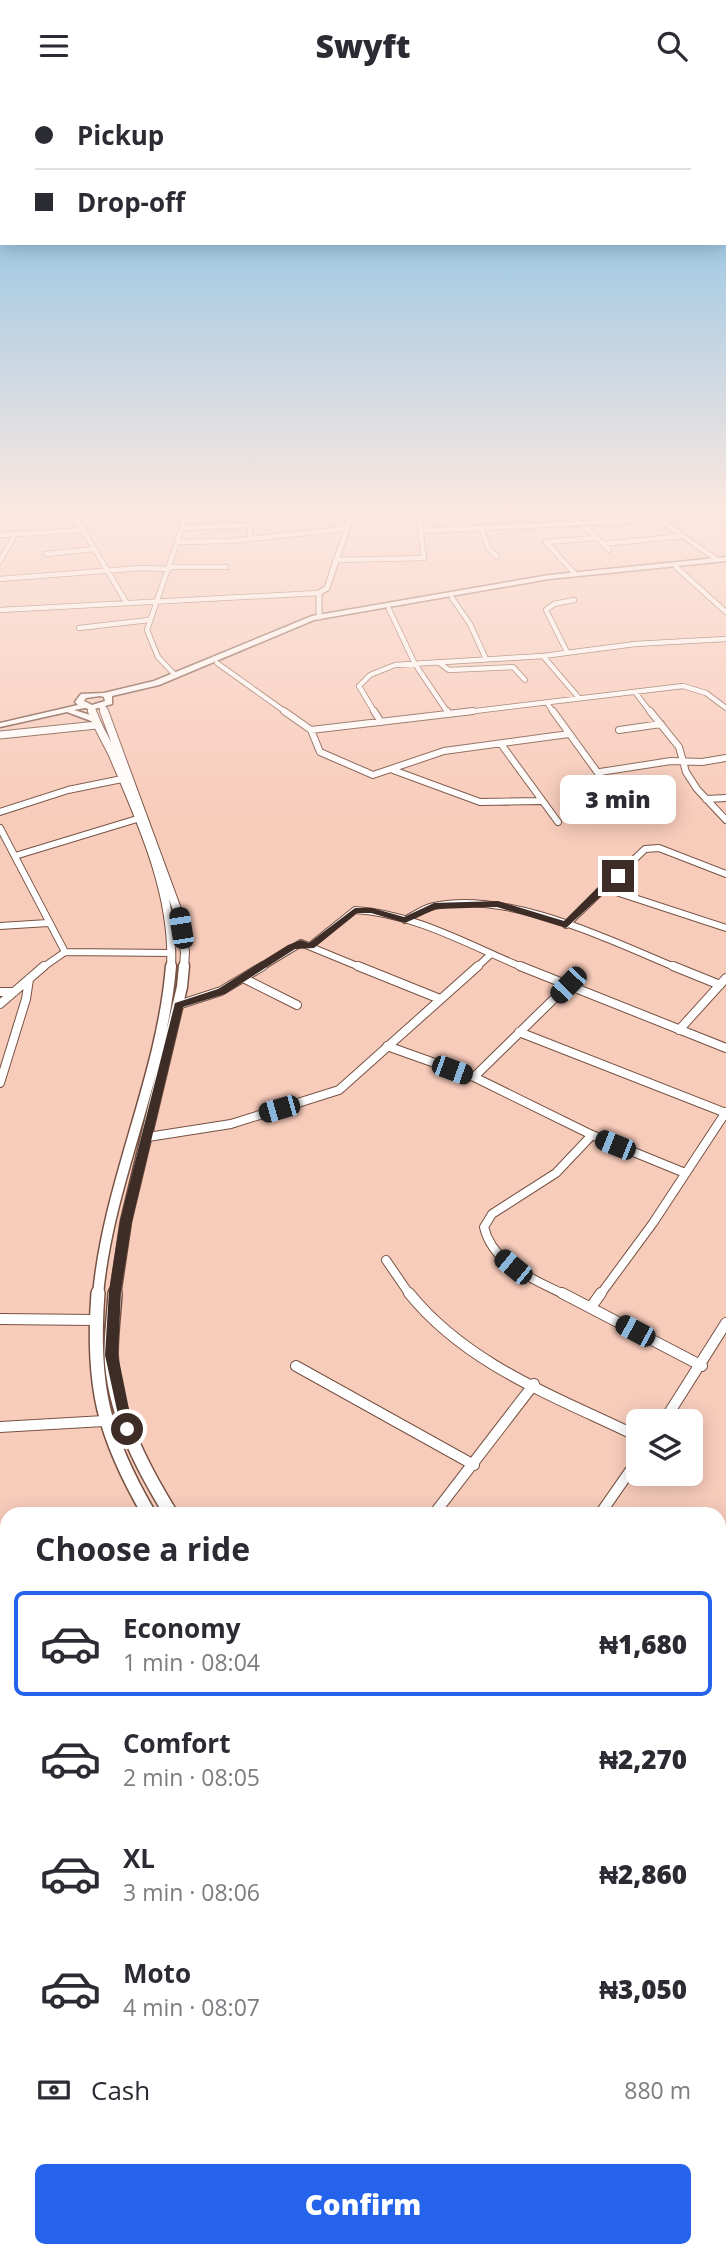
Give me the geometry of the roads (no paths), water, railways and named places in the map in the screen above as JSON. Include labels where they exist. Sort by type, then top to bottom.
[{"type":"main road","points":[[0,723],[89,711],[106,700],[175,675],[189,673],[289,626],[327,614]]},
{"type":"main road","points":[[145,1507],[119,1458],[104,1421],[97,1375],[95,1320],[114,1208],[171,987],[172,953],[169,918],[154,863],[122,779],[89,711],[94,694],[106,700],[189,673],[296,629],[321,615],[332,614]]},
{"type":"main road","points":[[106,700],[178,912],[185,952],[178,1005],[121,1249],[111,1355],[130,1438],[149,1479],[167,1507]]},
{"type":"main road","points":[[0,723],[64,711],[89,711]]},
{"type":"main road","points":[[64,711],[89,711]]},
{"type":"street","points":[[151,614],[147,635],[150,643],[163,664],[175,675]]},
{"type":"street","points":[[391,614],[415,664],[449,714]]},
{"type":"street","points":[[463,614],[486,659]]},
{"type":"street","points":[[548,614],[567,652]]},
{"type":"street","points":[[79,628],[149,620]]},
{"type":"street","points":[[381,722],[359,686],[363,679],[395,665],[543,656],[635,644],[726,639]]},
{"type":"street","points":[[543,656],[579,698]]},
{"type":"street","points":[[477,660],[481,668]]},
{"type":"street","points":[[438,662],[449,670],[513,667],[525,680]]},
{"type":"street","points":[[217,663],[311,730],[320,752],[373,775],[444,751],[569,734]]},
{"type":"street","points":[[311,730],[683,686],[706,693],[726,708]]},
{"type":"street","points":[[635,692],[679,747],[682,762],[706,799],[726,820]]},
{"type":"street","points":[[547,703],[611,790]]},
{"type":"street","points":[[0,735],[89,711]]},
{"type":"street","points":[[618,730],[661,724]]},
{"type":"street","points":[[501,744],[558,822]]},
{"type":"street","points":[[600,772],[671,761],[726,758]]},
{"type":"street","points":[[393,770],[480,802],[541,801]]},
{"type":"street","points":[[0,812],[68,790],[122,779]]},
{"type":"street","points":[[706,799],[726,799]]},
{"type":"street","points":[[15,856],[137,819]]},
{"type":"street","points":[[0,828],[65,952]]},
{"type":"street","points":[[566,925],[645,849],[659,848],[726,874]]},
{"type":"street","points":[[597,893],[610,890],[726,928]]},
{"type":"street","points":[[405,920],[434,906],[498,904],[566,925],[720,985]]},
{"type":"street","points":[[310,946],[355,910],[372,911],[405,920],[726,1048]]},
{"type":"street","points":[[0,926],[48,923]]},
{"type":"street","points":[[178,1005],[221,991],[245,979],[301,943],[440,999]]},
{"type":"street","points":[[0,1004],[65,952],[172,953]]},
{"type":"street","points":[[148,1137],[231,1124],[339,1090],[491,954]]},
{"type":"street","points":[[679,1030],[726,978]]},
{"type":"street","points":[[0,1083],[26,999],[29,979]]},
{"type":"street","points":[[245,979],[297,1005]]},
{"type":"street","points":[[474,1077],[568,985]]},
{"type":"street","points":[[0,992],[14,992]]},
{"type":"street","points":[[519,1032],[726,1112],[653,1223],[591,1307]]},
{"type":"street","points":[[387,1047],[474,1077],[592,1135],[685,1173]]},
{"type":"street","points":[[592,1135],[556,1173],[492,1214],[484,1227],[486,1243],[513,1267],[702,1366]]},
{"type":"street","points":[[386,1259],[401,1285],[441,1329],[486,1363],[626,1430]]},
{"type":"street","points":[[0,1319],[95,1320]]},
{"type":"street","points":[[672,1409],[702,1366],[726,1324]]},
{"type":"street","points":[[296,1366],[474,1465]]},
{"type":"street","points":[[441,1507],[534,1384]]},
{"type":"street","points":[[0,1427],[104,1421]]},
{"type":"street","points":[[605,1507],[626,1477]]}]
